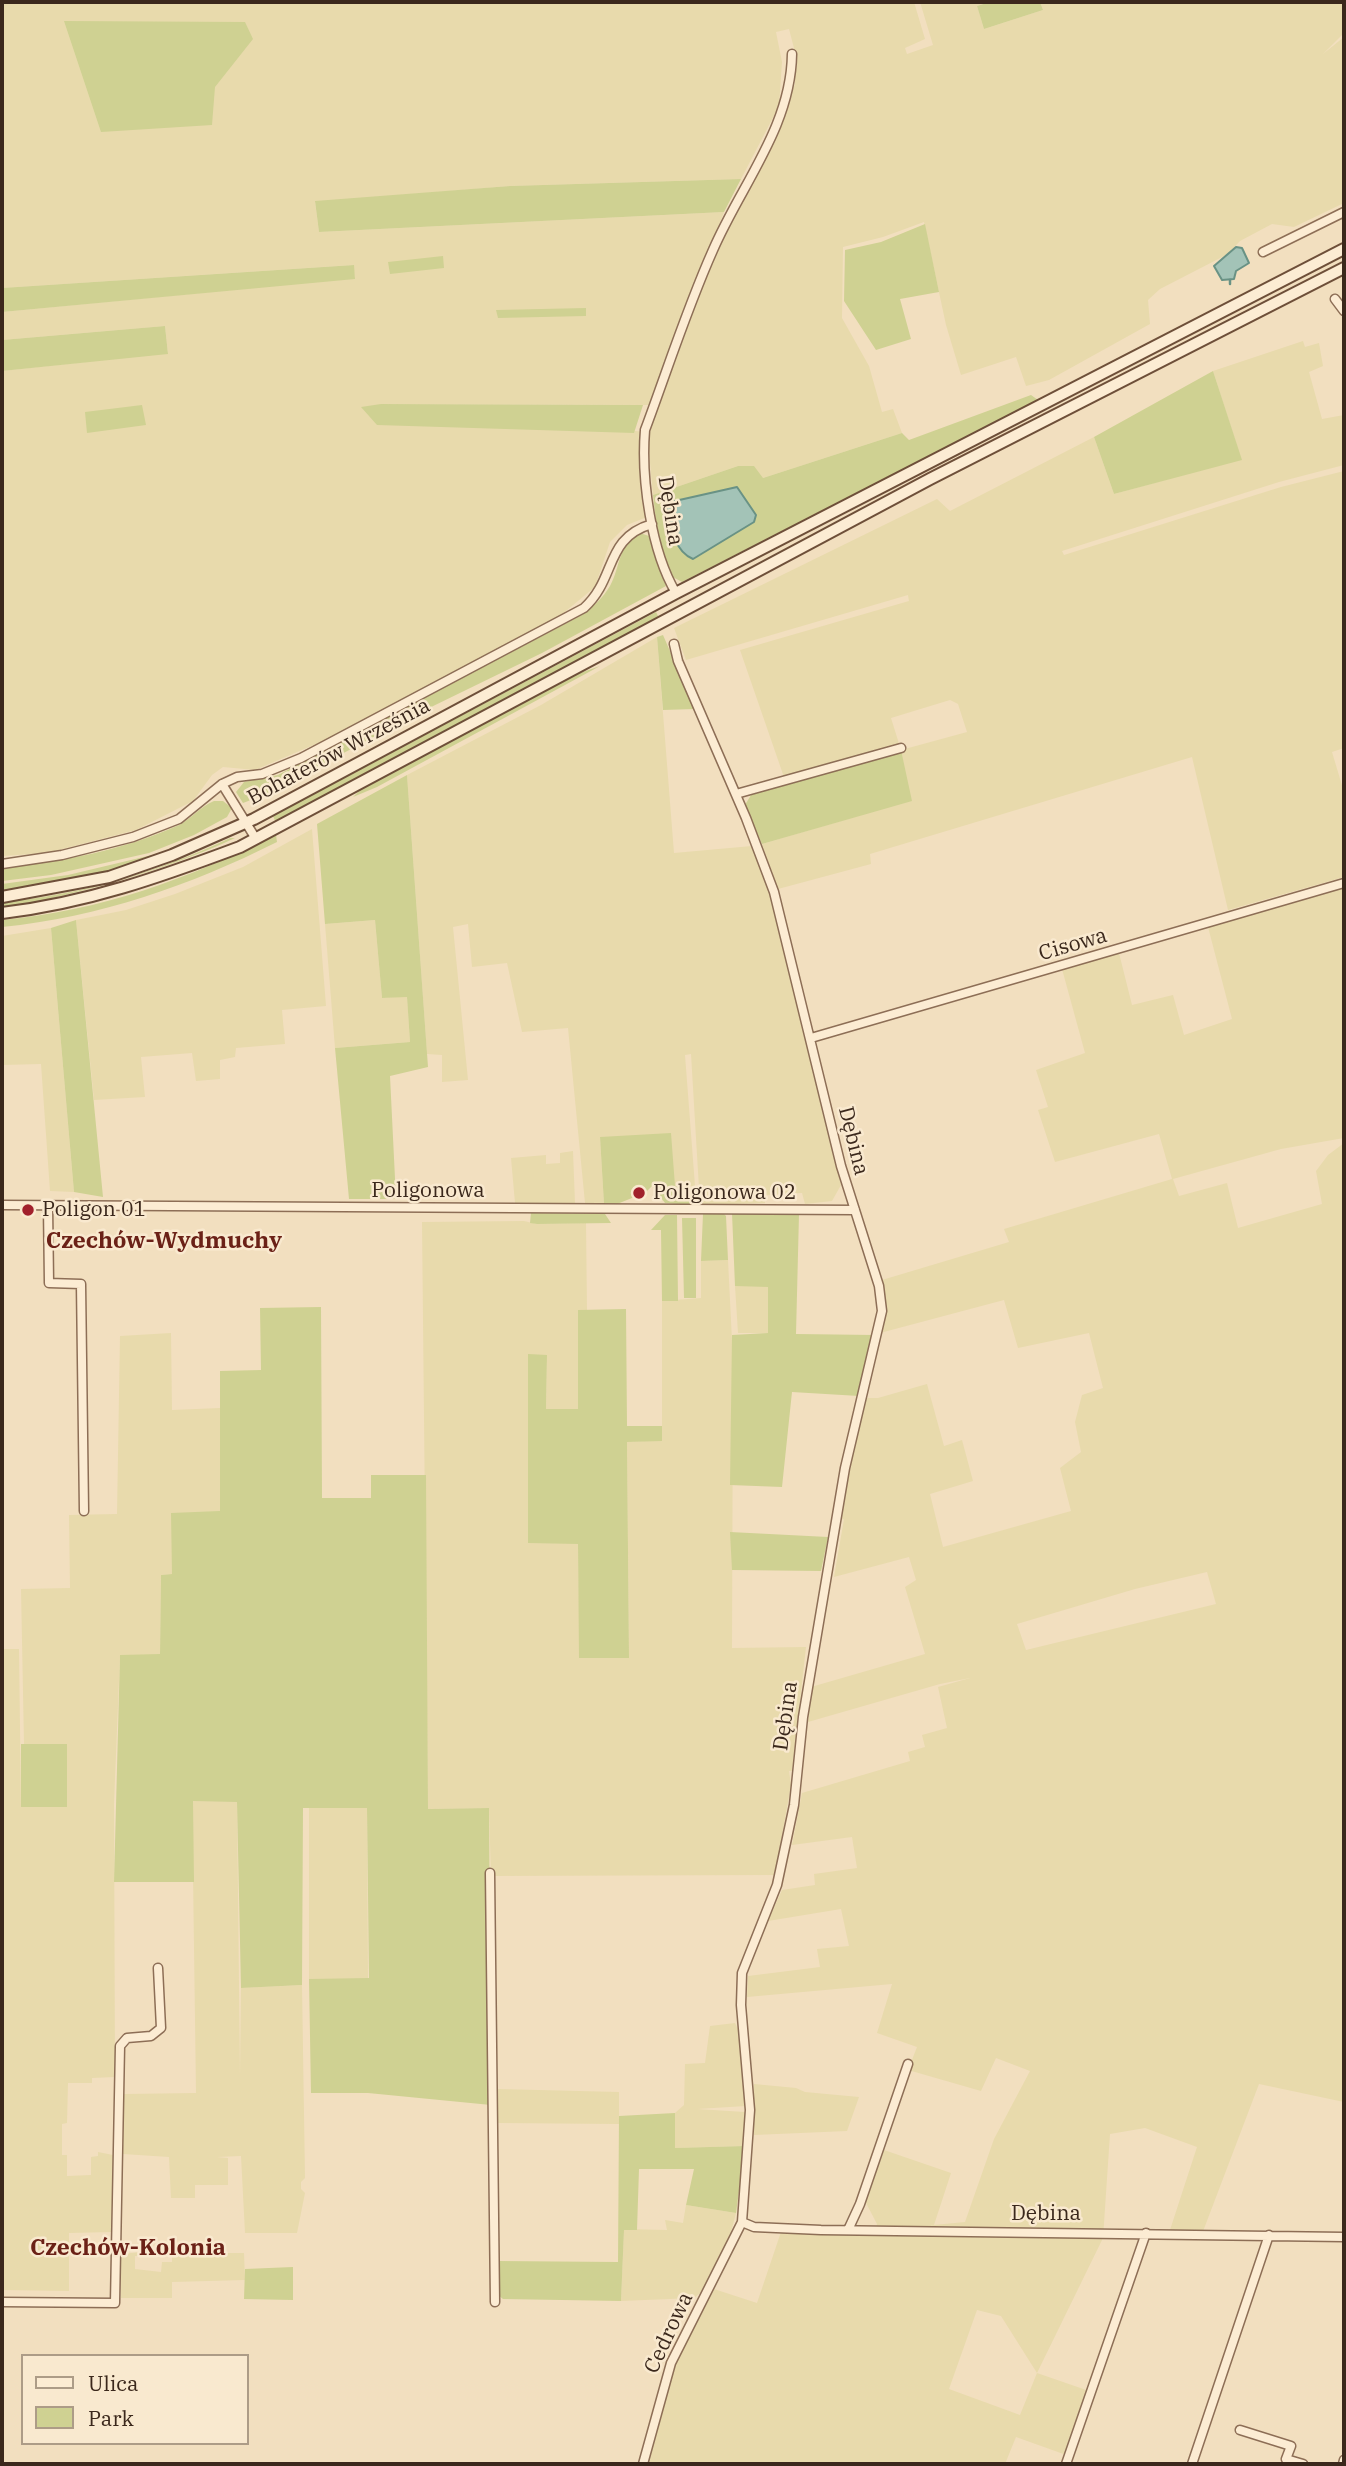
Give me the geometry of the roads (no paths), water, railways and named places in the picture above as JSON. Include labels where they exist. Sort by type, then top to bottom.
[{"type":"main road","name":"Bohaterów Września","points":[[2,897],[109,877],[172,855],[247,822],[676,593],[1344,250]]},
{"type":"main road","name":"Bohaterów Września","points":[[2,914],[61,904],[128,888],[256,839],[930,479],[1344,268]]},
{"type":"street","name":"Dębina","points":[[676,593],[661,564],[652,524],[643,450],[645,430],[713,250],[780,121],[791,79],[792,54]]},
{"type":"street","points":[[1263,252],[1344,212]]},
{"type":"street","points":[[1335,299],[1344,311]]},
{"type":"street","points":[[2,864],[62,855],[145,832],[189,814],[222,784],[237,777],[279,769],[584,608],[604,585],[614,552],[624,537],[652,524]]},
{"type":"street","name":"Dębina","points":[[674,643],[681,668],[736,794],[774,892],[849,1198],[880,1286],[882,1322],[845,1468],[803,1717],[794,1805],[777,1885],[743,1973],[741,2005],[750,2110],[742,2222],[778,2229],[1344,2237]]},
{"type":"street","points":[[736,794],[901,748]]},
{"type":"street","points":[[222,784],[256,839]]},
{"type":"street","name":"Cisowa","points":[[811,1038],[1344,883]]},
{"type":"street","points":[[838,1208],[849,1198]]},
{"type":"street","name":"Poligonowa","points":[[2,1205],[855,1210]]},
{"type":"street","points":[[48,1206],[49,1283],[81,1284],[84,1511]]},
{"type":"street","points":[[491,1873],[495,2302]]},
{"type":"street","points":[[2,2301],[115,2303],[120,2046],[127,2038],[151,2036],[161,2028],[158,1968]]},
{"type":"street","points":[[848,2230],[860,2204],[908,2064]]},
{"type":"street","name":"Cedrowa","points":[[643,2464],[671,2363],[742,2222]]},
{"type":"street","points":[[1066,2464],[1146,2233]]},
{"type":"street","points":[[1192,2464],[1269,2235]]},
{"type":"street","points":[[1240,2430],[1291,2446],[1286,2459],[1303,2464]]},
{"type":"place","name":"Poligonowa 02","points":[[639,1193]]},
{"type":"place","name":"Poligon 01","points":[[28,1210]]},
{"type":"district","name":"Czechów-Wydmuchy","points":[[164,1241]]},
{"type":"district","name":"Czechów-Kolonia","points":[[128,2248]]}]
